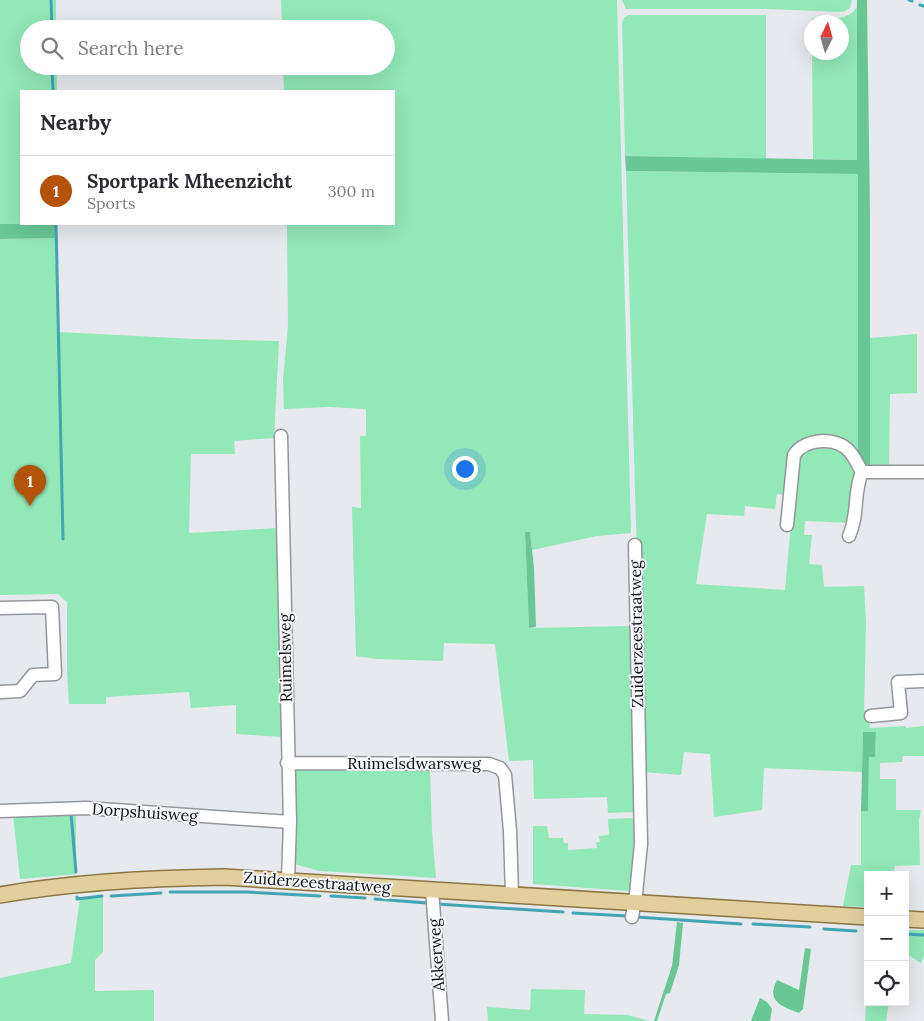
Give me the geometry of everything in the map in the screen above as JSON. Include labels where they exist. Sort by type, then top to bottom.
[{"type":"main road","name":"Zuiderzeestraatweg","points":[[0,895],[98,882],[158,878],[224,877],[512,895],[633,910],[864,917]]},
{"type":"main road","points":[[909,919],[924,920]]},
{"type":"street","name":"Ruimelsweg","points":[[281,436],[290,822],[288,880]]},
{"type":"street","points":[[787,525],[794,455],[801,446],[817,442],[838,444],[850,452],[862,472],[858,485],[854,524],[849,536]]},
{"type":"street","points":[[862,472],[924,472]]},
{"type":"street","name":"Zuiderzeestraatweg","points":[[633,910],[641,844],[635,545]]},
{"type":"street","points":[[0,608],[52,607],[55,674],[33,675],[20,691],[0,692]]},
{"type":"street","points":[[871,716],[901,713],[898,682],[924,681]]},
{"type":"street","name":"Ruimelsdwarsweg","points":[[288,763],[489,764],[500,768],[505,775],[510,830],[512,895]]},
{"type":"street","name":"Dorpshuisweg","points":[[0,811],[86,808],[290,822]]},
{"type":"street","name":"Akkerweg","points":[[432,890],[442,1021]]},
{"type":"green space","points":[[0,0],[56,0],[56,20],[20,20],[20,75],[57,75],[57,90],[20,90],[20,224],[0,224]]},
{"type":"green space","points":[[281,0],[617,0],[631,533],[597,536],[532,550],[530,532],[525,532],[529,628],[633,626],[634,812],[608,813],[607,797],[534,799],[533,760],[509,761],[495,644],[444,643],[443,661],[377,659],[356,656],[352,507],[361,508],[360,436],[366,436],[366,409],[329,407],[284,409],[283,380],[288,326],[287,225],[395,225],[395,90],[284,90],[283,75],[395,75],[395,20],[282,20]]},
{"type":"green space","points":[[622,0],[852,0],[850,8],[843,12],[767,9],[626,9]]},
{"type":"green space","points":[[857,0],[867,0],[870,213],[870,469],[858,461],[858,174],[626,171],[625,156],[857,160]]},
{"type":"green space","points":[[857,7],[858,160],[813,159],[812,60],[849,60],[848,15]]},
{"type":"green space","points":[[628,15],[766,15],[766,159],[625,156],[622,23]]},
{"type":"green space","points":[[626,171],[858,174],[858,461],[847,446],[834,440],[818,439],[804,442],[798,446],[792,457],[789,495],[777,494],[775,509],[745,506],[744,516],[707,514],[696,584],[785,590],[797,456],[806,448],[818,444],[838,446],[848,454],[859,472],[852,523],[805,521],[804,535],[812,535],[809,564],[822,565],[824,587],[864,586],[866,623],[864,710],[868,711],[870,728],[924,726],[924,756],[903,756],[902,762],[880,763],[880,779],[896,779],[896,810],[921,810],[919,820],[920,865],[895,866],[894,871],[864,871],[864,907],[843,906],[851,865],[861,865],[861,811],[868,811],[869,757],[875,757],[876,732],[863,732],[862,772],[764,768],[762,810],[714,817],[710,754],[684,752],[681,775],[643,772]]},
{"type":"green space","points":[[0,224],[55,225],[55,238],[0,239]]},
{"type":"green space","points":[[55,238],[58,332],[279,341],[274,438],[234,441],[235,454],[191,454],[189,533],[277,528],[284,737],[236,734],[236,705],[191,708],[189,692],[106,697],[106,704],[69,704],[67,602],[58,594],[0,595],[0,239]]},
{"type":"green space","points":[[917,334],[917,393],[890,394],[889,470],[870,469],[870,338]]},
{"type":"green space","points":[[525,532],[530,532],[534,568],[536,627],[529,628]]},
{"type":"green space","points":[[863,732],[876,732],[875,757],[869,757],[868,811],[861,811]]},
{"type":"green space","points":[[294,766],[430,767],[436,878],[320,871],[294,864]]},
{"type":"green space","points":[[76,814],[76,874],[20,879],[13,815]]},
{"type":"green space","points":[[632,818],[639,824],[634,890],[533,884],[533,826],[547,826],[549,838],[563,838],[564,843],[568,843],[568,850],[597,848],[596,842],[600,842],[599,836],[609,835],[608,819]]},
{"type":"green space","points":[[103,896],[103,952],[95,960],[95,991],[154,990],[154,1021],[0,1021],[0,978],[71,963],[80,898]]},
{"type":"green space","points":[[677,922],[683,923],[679,965],[670,993],[666,994],[657,1021],[654,1021],[672,966]]},
{"type":"green space","points":[[909,930],[924,930],[924,956],[921,963],[909,956]]},
{"type":"green space","points":[[805,948],[811,949],[803,1009],[799,1013],[777,1002],[773,993],[777,980],[799,990]]},
{"type":"green space","points":[[531,989],[585,990],[584,1014],[627,1015],[649,1021],[488,1021],[487,1007],[530,1010]]},
{"type":"green space","points":[[760,998],[767,1002],[772,1009],[770,1021],[751,1021]]},
{"type":"green space","points":[[866,1006],[888,1006],[886,1021],[865,1021]]},
{"type":"waterway","points":[[51,0],[52,20]]},
{"type":"waterway","points":[[920,5],[924,6]]},
{"type":"waterway","points":[[52,75],[53,90]]},
{"type":"waterway","points":[[56,225],[63,539]]},
{"type":"waterway","points":[[71,813],[76,872]]},
{"type":"waterway","points":[[170,892],[246,892],[320,896]]},
{"type":"waterway","points":[[111,896],[161,893]]},
{"type":"waterway","points":[[77,897],[77,899],[102,896]]},
{"type":"waterway","points":[[331,896],[365,898]]},
{"type":"waterway","points":[[375,899],[427,903]]},
{"type":"waterway","points":[[437,904],[563,912]]},
{"type":"waterway","points":[[573,913],[627,916]]},
{"type":"waterway","points":[[636,917],[741,924]]},
{"type":"waterway","points":[[753,924],[810,927]]},
{"type":"waterway","points":[[824,929],[856,931]]},
{"type":"waterway","points":[[909,934],[924,935]]},
{"type":"place","name":"Sportpark Mheenzicht","points":[[30,506]]}]
